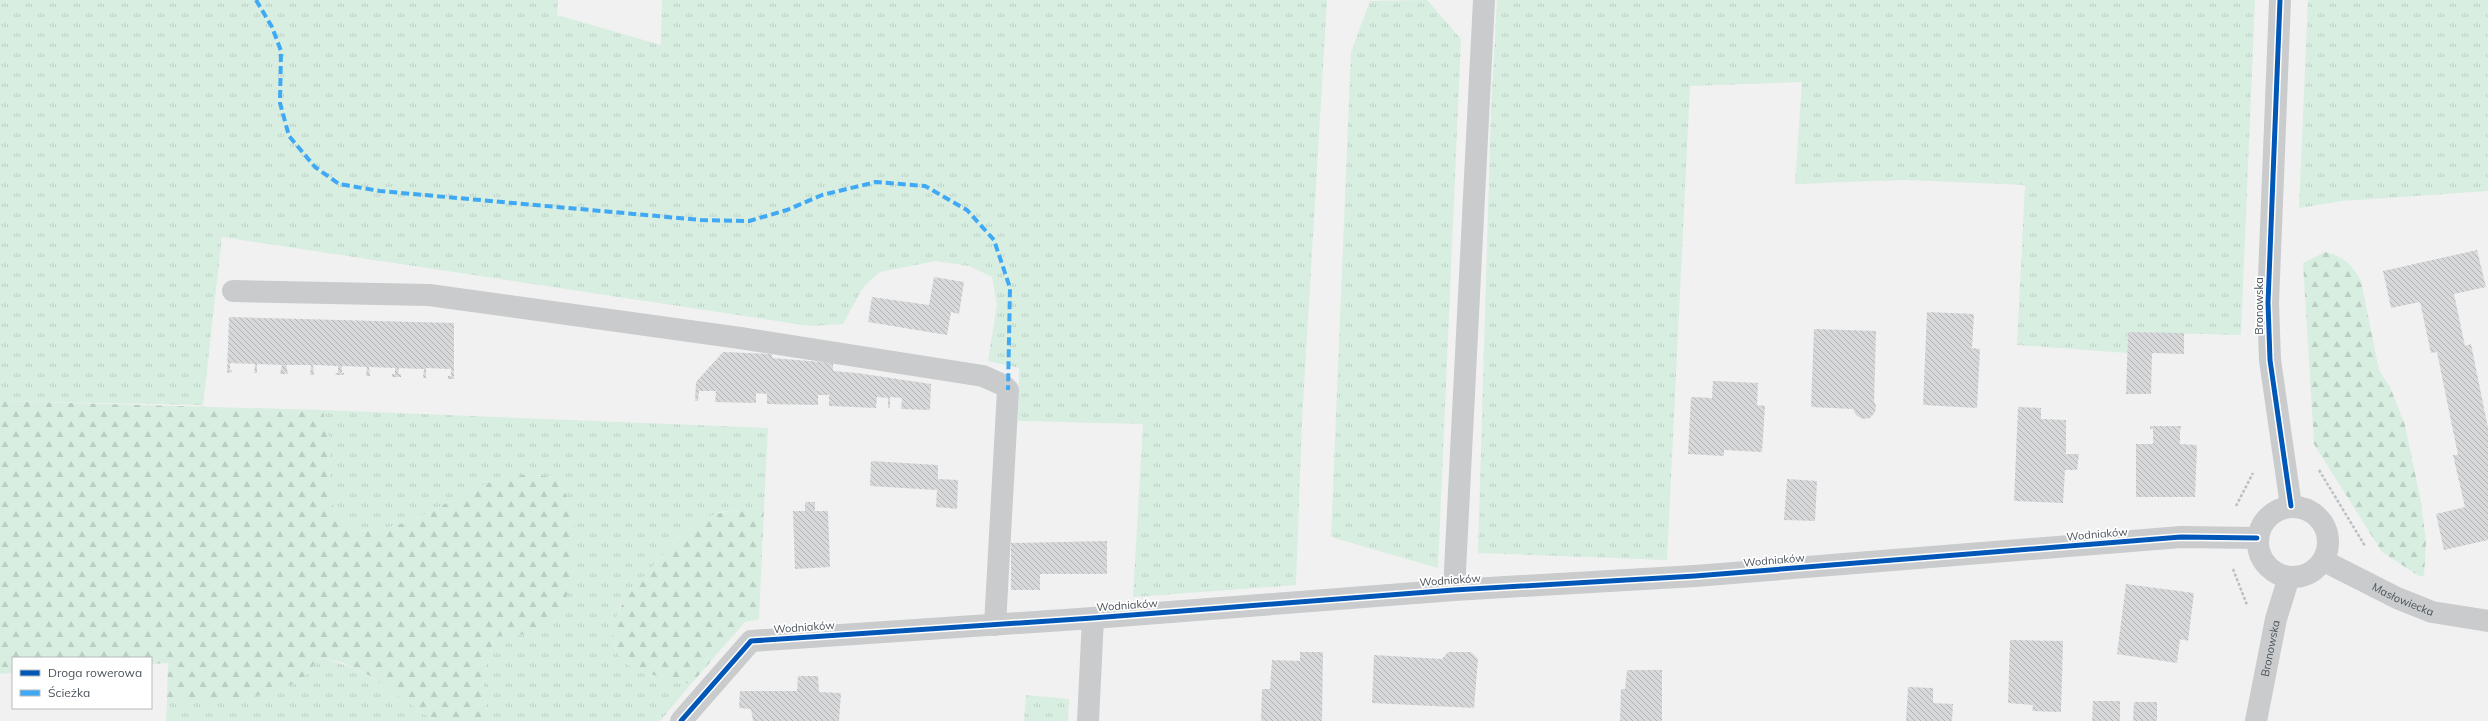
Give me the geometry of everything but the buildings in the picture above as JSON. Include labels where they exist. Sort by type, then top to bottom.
[{"type":"street","points":[[1454,590],[1484,0]]},
{"type":"street","name":"Bronowska","points":[[2280,0],[2268,303],[2270,360],[2291,506]]},
{"type":"street","points":[[233,291],[428,295],[740,338],[983,376],[1003,385],[1008,390],[995,624]]},
{"type":"street","points":[[2291,506],[2313,511],[2323,521],[2329,534],[2329,541],[2324,561],[2319,567],[2305,576],[2289,577],[2276,573],[2266,565],[2260,554],[2257,538],[2260,528],[2272,513],[2291,506]]},
{"type":"street","name":"Wodniaków","points":[[681,721],[751,641],[1093,618],[1454,590],[1695,576],[2181,537],[2257,538]]},
{"type":"street","name":"Masłowiecka","points":[[2324,561],[2385,592],[2432,612],[2488,621]]},
{"type":"street","name":"Bronowska","points":[[2256,721],[2276,619],[2289,577]]},
{"type":"street","points":[[1088,721],[1093,618]]},
{"type":"path","points":[[2315,463],[2369,552]]},
{"type":"path","points":[[2234,510],[2256,469]]},
{"type":"green space","points":[[0,0],[558,0],[557,15],[661,45],[662,0],[1327,0],[1302,421],[1296,585],[1133,597],[1143,424],[1018,421],[1019,368],[988,361],[997,305],[992,277],[969,266],[936,261],[880,272],[864,286],[843,324],[810,326],[222,237],[203,405],[0,401]]},
{"type":"green space","points":[[1427,0],[1461,39],[1438,568],[1331,537],[1351,52],[1370,1]]},
{"type":"green space","points":[[1497,0],[2255,0],[2241,335],[2128,332],[2127,353],[2017,345],[2025,185],[1906,180],[1795,184],[1802,82],[1690,86],[1667,560],[1478,553],[1491,109]]},
{"type":"green space","points":[[2308,0],[2488,0],[2488,191],[2342,201],[2299,208]]},
{"type":"green space","points":[[2325,252],[2337,256],[2347,262],[2355,270],[2361,281],[2379,370],[2390,387],[2405,425],[2421,502],[2426,541],[2424,576],[2419,576],[2382,552],[2314,444],[2303,263]]},
{"type":"green space","points":[[0,401],[323,410],[329,438],[330,481],[334,511],[351,531],[384,528],[401,524],[434,510],[484,485],[518,475],[537,475],[558,479],[575,512],[572,586],[556,617],[534,633],[495,637],[483,676],[487,721],[434,721],[370,676],[341,662],[320,658],[301,680],[274,692],[231,701],[167,701],[168,663],[152,664],[152,657],[12,657],[12,673],[0,674]]},
{"type":"green space","points":[[323,410],[768,428],[764,508],[719,512],[679,536],[620,606],[613,628],[614,648],[626,664],[691,684],[660,721],[487,721],[483,676],[495,637],[534,633],[575,512],[558,479],[537,475],[518,475],[501,479],[468,492],[434,510],[401,524],[384,528],[351,531],[334,511],[330,481],[329,438]]},
{"type":"green space","points":[[764,508],[759,619],[745,622],[691,684],[646,673],[625,663],[616,650],[612,635],[615,621],[621,607],[630,593],[673,543],[697,522],[705,518],[729,511]]},
{"type":"green space","points":[[320,658],[336,662],[366,675],[394,692],[434,721],[166,721],[167,701],[231,701],[301,680]]},
{"type":"green space","points":[[1026,695],[1069,699],[1068,721],[1024,721]]},
{"type":"marked path","points":[[256,0],[272,27],[281,51],[280,103],[289,136],[315,167],[339,184],[380,191],[701,220],[749,221],[787,210],[822,195],[876,182],[925,186],[967,210],[994,240],[1010,288],[1008,390]]},
{"type":"cycle path","points":[[2280,0],[2268,303],[2270,360],[2291,506]]},
{"type":"cycle path","points":[[681,721],[751,641],[1093,618],[1454,590],[1695,576],[2181,537],[2257,538]]}]
